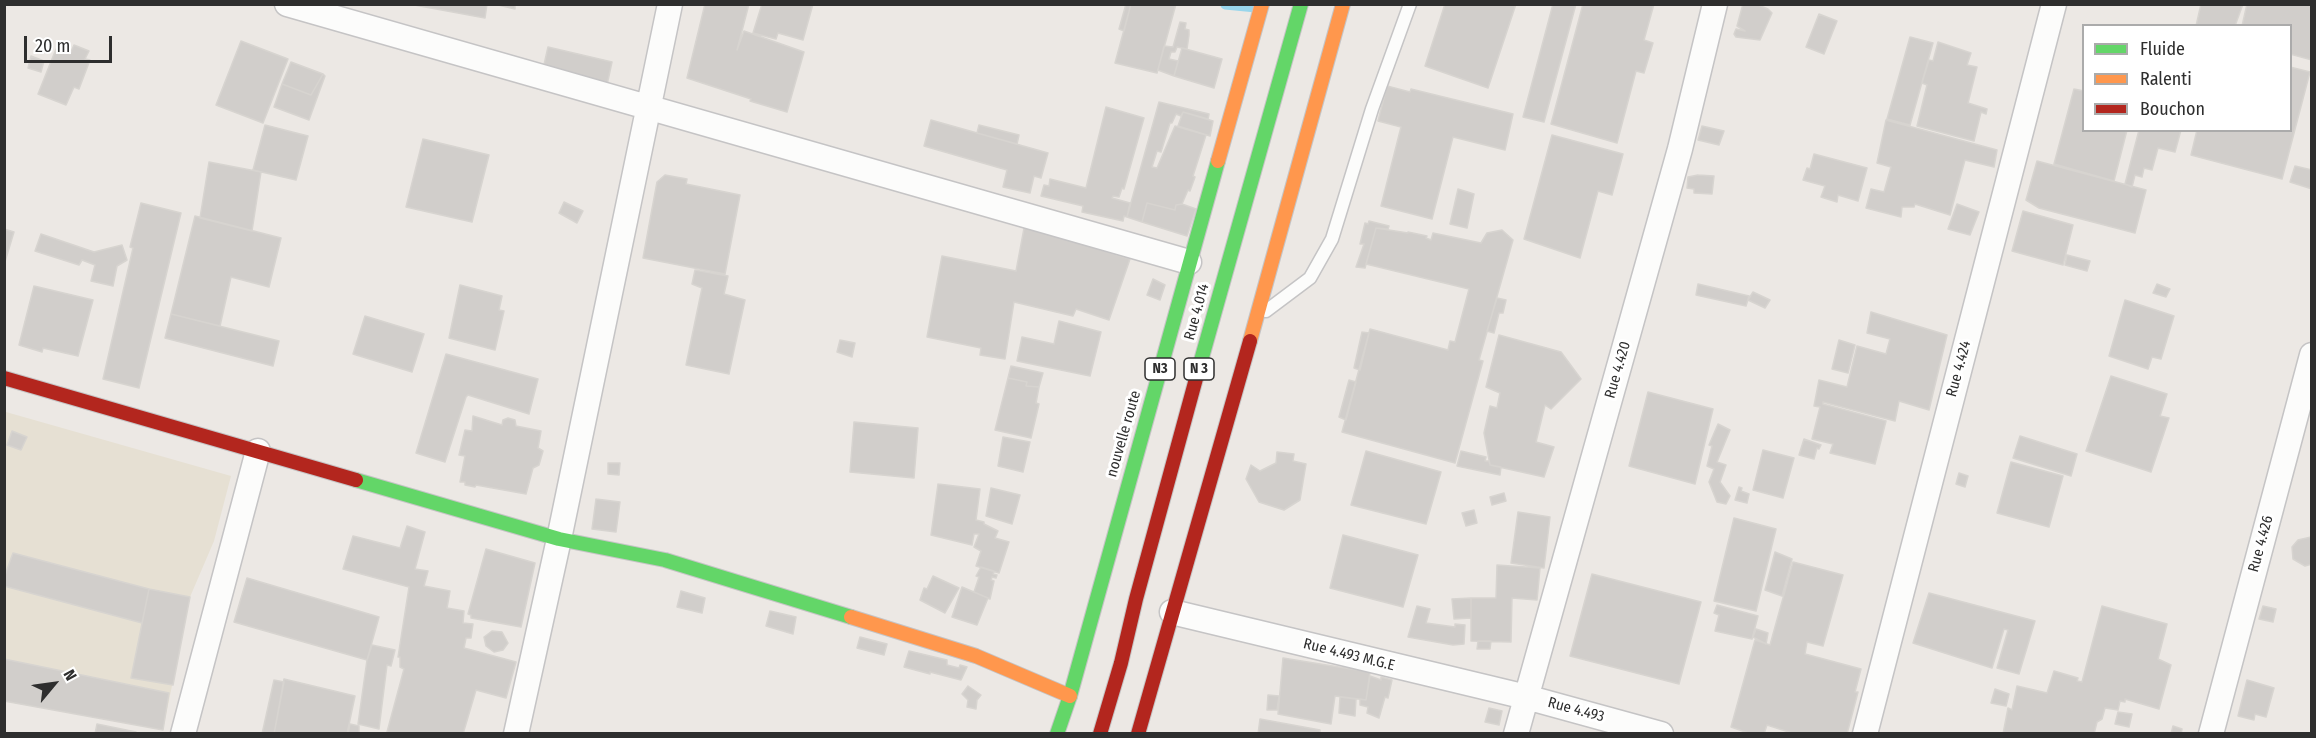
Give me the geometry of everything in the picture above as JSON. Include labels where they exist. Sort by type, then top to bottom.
[{"type":"main road","name":"nouvelle route","points":[[1057,734],[1070,696],[1262,4]]},
{"type":"main road","name":"Rue 4.014","points":[[1100,734],[1225,272],[1301,4]]},
{"type":"main road","points":[[1138,734],[1256,319],[1342,4]]},
{"type":"main road","points":[[4,378],[559,538],[665,560],[976,656],[1070,696]]},
{"type":"street","points":[[286,4],[1190,262]]},
{"type":"street","points":[[516,734],[670,4]]},
{"type":"street","name":"Rue 4.420","points":[[1516,734],[1677,160],[1715,4]]},
{"type":"street","name":"Rue 4.424","points":[[1864,734],[2054,4]]},
{"type":"street","name":"Rue 4.426","points":[[2211,734],[2312,355]]},
{"type":"street","points":[[183,734],[258,451]]},
{"type":"street","name":"Rue 4.493 M.G.E","points":[[1172,612],[1526,697]]},
{"type":"street","name":"Rue 4.493","points":[[1526,697],[1660,734]]},
{"type":"lane","points":[[1256,319],[1310,278],[1332,239],[1372,108],[1410,4]]},
{"type":"shaded area","points":[[6,412],[231,476],[214,541],[190,597],[163,730],[5,701]]},
{"type":"building","points":[[409,4],[487,4],[485,18]]},
{"type":"building","points":[[494,4],[515,4],[515,9]]},
{"type":"building","points":[[705,4],[749,4],[737,50],[744,31],[804,52],[787,112],[687,78]]},
{"type":"building","points":[[762,4],[813,4],[803,40],[778,33],[776,39],[753,33]]},
{"type":"building","points":[[1126,4],[1131,4],[1124,31],[1119,29]]},
{"type":"building","points":[[1131,4],[1176,4],[1157,73],[1115,63]]},
{"type":"building","points":[[1445,4],[1516,4],[1488,88],[1425,66]]},
{"type":"building","points":[[1553,4],[1576,4],[1544,122],[1523,117]]},
{"type":"building","points":[[1583,4],[1654,4],[1644,40],[1653,43],[1644,73],[1636,71],[1617,143],[1551,124]]},
{"type":"building","points":[[1743,4],[1756,4],[1772,13],[1760,40],[1736,37],[1734,34],[1736,29],[1745,31],[1737,26]]},
{"type":"building","points":[[2201,4],[2243,4],[2236,24],[2196,24]]},
{"type":"building","points":[[2247,4],[2312,4],[2312,60],[2292,55],[2292,24],[2242,24]]},
{"type":"building","points":[[1819,14],[1837,21],[1824,54],[1806,47]]},
{"type":"building","points":[[1180,22],[1186,23],[1185,29],[1189,30],[1189,35],[1187,49],[1177,47],[1175,52],[1171,52],[1169,59],[1178,61],[1174,76],[1158,70],[1164,46],[1173,47]]},
{"type":"building","points":[[1910,37],[1933,43],[1910,125],[1887,119]]},
{"type":"building","points":[[241,41],[288,59],[263,123],[216,105]]},
{"type":"building","points":[[1938,42],[1971,53],[1967,65],[1977,67],[1968,103],[1987,109],[1986,114],[1981,112],[1974,141],[1917,126],[1927,85],[1922,83],[1929,60],[1933,61]]},
{"type":"building","points":[[74,45],[89,51],[85,59],[90,60],[79,89],[74,87],[66,105],[38,94],[56,49],[70,54]]},
{"type":"building","points":[[548,47],[612,62],[607,85],[543,69]]},
{"type":"building","points":[[1182,48],[1222,59],[1214,88],[1174,76]]},
{"type":"building","points":[[31,56],[44,61],[41,72],[28,68]]},
{"type":"building","points":[[291,62],[323,74],[311,95],[282,84]]},
{"type":"building","points":[[2292,68],[2310,72],[2282,179],[2191,155],[2197,132],[2292,132]]},
{"type":"building","points":[[323,74],[325,76],[309,120],[274,107],[282,84],[311,95]]},
{"type":"building","points":[[1387,86],[1410,92],[1411,89],[1513,114],[1505,150],[1453,137],[1432,219],[1381,206],[1401,127],[1378,121]]},
{"type":"building","points":[[2074,89],[2082,91],[2082,132],[2126,132],[2114,181],[2054,164]]},
{"type":"building","points":[[1159,102],[1209,114],[1208,119],[1183,112],[1181,116],[1176,114],[1170,123],[1161,152],[1157,151],[1152,167],[1157,168],[1175,126],[1206,135],[1193,176],[1195,177],[1190,191],[1188,190],[1182,204],[1176,205],[1175,210],[1147,203],[1142,222],[1127,217]]},
{"type":"building","points":[[1106,107],[1144,118],[1124,189],[1122,188],[1119,197],[1113,196],[1112,198],[1130,203],[1127,217],[1124,216],[1123,221],[1082,212],[1083,206],[1041,196],[1044,185],[1049,186],[1050,179],[1086,188]]},
{"type":"building","points":[[1183,112],[1213,121],[1210,136],[1178,126]]},
{"type":"building","points":[[931,120],[1048,153],[1041,178],[1034,176],[1030,193],[1003,187],[1007,170],[924,146]]},
{"type":"building","points":[[1886,120],[1997,150],[1994,167],[1965,160],[1950,215],[1915,204],[1914,207],[1902,207],[1901,217],[1866,208],[1871,189],[1884,192],[1891,167],[1877,163]]},
{"type":"building","points":[[265,125],[308,136],[296,180],[253,170]]},
{"type":"building","points":[[979,125],[1019,135],[1017,144],[977,133]]},
{"type":"building","points":[[1702,126],[1724,131],[1719,145],[1698,140]]},
{"type":"building","points":[[2138,132],[2180,132],[2175,152],[2158,148],[2152,170],[2144,168],[2142,177],[2135,175],[2132,187],[2125,184]]},
{"type":"building","points":[[1552,135],[1623,154],[1612,195],[1598,191],[1580,258],[1524,239]]},
{"type":"building","points":[[423,139],[489,155],[472,222],[406,207]]},
{"type":"building","points":[[1814,154],[1867,168],[1858,201],[1838,195],[1837,202],[1821,197],[1825,186],[1803,180],[1807,168],[1810,169]]},
{"type":"building","points":[[2037,161],[2146,190],[2135,233],[2039,208],[2026,200]]},
{"type":"building","points":[[209,162],[261,172],[252,231],[200,218]]},
{"type":"building","points":[[2295,166],[2312,170],[2312,189],[2290,182]]},
{"type":"building","points":[[665,175],[687,179],[686,184],[740,195],[725,274],[643,258],[657,182]]},
{"type":"building","points":[[1714,176],[1712,194],[1694,193],[1694,189],[1687,188],[1688,177]]},
{"type":"building","points":[[1458,189],[1474,194],[1467,228],[1450,224]]},
{"type":"building","points":[[564,202],[583,211],[577,223],[559,213]]},
{"type":"building","points":[[141,203],[181,213],[139,388],[103,379]]},
{"type":"building","points":[[1147,203],[1175,210],[1176,205],[1182,204],[1196,209],[1187,236],[1142,222]]},
{"type":"building","points":[[1957,204],[1979,212],[1970,235],[1948,229]]},
{"type":"building","points":[[2023,211],[2073,225],[2063,265],[2012,251]]},
{"type":"building","points":[[195,216],[281,238],[269,287],[231,277],[220,326],[171,314]]},
{"type":"building","points":[[1369,221],[1389,226],[1388,229],[1376,228],[1365,268],[1356,267],[1364,244],[1360,244],[1365,223],[1368,224]]},
{"type":"building","points":[[1025,223],[1099,243],[1098,249],[1130,259],[1109,320],[1076,309],[1073,316],[1014,302],[1005,359],[980,355],[981,348],[927,337],[942,256],[1016,271]]},
{"type":"building","points":[[1376,228],[1427,236],[1426,238],[1431,240],[1433,233],[1481,243],[1487,233],[1502,230],[1513,240],[1479,360],[1483,361],[1455,463],[1342,432],[1370,329],[1448,350],[1450,341],[1455,342],[1469,289],[1366,264]]},
{"type":"building","points":[[4,229],[14,232],[4,265]]},
{"type":"building","points":[[41,234],[94,252],[122,245],[127,260],[117,266],[113,286],[91,281],[95,265],[82,260],[79,265],[35,251]]},
{"type":"building","points":[[2067,255],[2090,261],[2087,271],[2065,265]]},
{"type":"building","points":[[695,270],[728,276],[724,294],[745,300],[729,374],[686,365],[702,288],[692,284]]},
{"type":"building","points":[[1153,279],[1165,285],[1160,300],[1147,295]]},
{"type":"building","points":[[1698,284],[1749,296],[1746,306],[1696,295]]},
{"type":"building","points":[[2157,284],[2170,289],[2166,297],[2153,293]]},
{"type":"building","points":[[460,285],[502,296],[499,310],[504,311],[495,350],[449,338]]},
{"type":"building","points":[[34,286],[93,300],[78,356],[43,348],[42,352],[19,345]]},
{"type":"building","points":[[1753,292],[1770,300],[1765,308],[1748,300]]},
{"type":"building","points":[[1497,298],[1506,300],[1503,313],[1499,313],[1494,333],[1487,331]]},
{"type":"building","points":[[2125,300],[2174,316],[2161,359],[2152,357],[2148,369],[2109,356]]},
{"type":"building","points":[[1871,312],[1947,335],[1929,410],[1899,401],[1895,421],[1823,402],[1823,404],[1886,421],[1875,464],[1830,453],[1833,444],[1812,439],[1820,407],[1814,406],[1819,380],[1847,387],[1857,346],[1886,354],[1890,339],[1867,333]]},
{"type":"building","points":[[171,314],[279,341],[273,366],[165,338]]},
{"type":"building","points":[[365,316],[424,334],[412,372],[353,354]]},
{"type":"building","points":[[1059,321],[1101,332],[1090,376],[1017,361],[1022,337],[1054,344]]},
{"type":"building","points":[[1362,332],[1369,333],[1360,370],[1354,368]]},
{"type":"building","points":[[1499,335],[1561,352],[1581,379],[1551,409],[1545,405],[1536,442],[1554,447],[1544,477],[1490,465],[1484,433],[1490,406],[1497,408],[1500,393],[1486,387]]},
{"type":"building","points":[[840,340],[855,343],[852,357],[837,352]]},
{"type":"building","points":[[1839,340],[1855,345],[1848,373],[1832,369]]},
{"type":"building","points":[[446,354],[538,379],[529,414],[468,395],[445,462],[416,453]]},
{"type":"building","points":[[1011,366],[1043,373],[1039,387],[1026,386],[1027,382],[1008,378]]},
{"type":"building","points":[[2111,376],[2167,394],[2160,416],[2169,418],[2151,472],[2086,451]]},
{"type":"building","points":[[1008,378],[1027,382],[1026,386],[1039,387],[1036,403],[1039,404],[1031,438],[995,430]]},
{"type":"building","points":[[1349,380],[1356,382],[1346,420],[1339,417]]},
{"type":"building","points":[[1648,392],[1713,409],[1695,484],[1629,466]]},
{"type":"building","points":[[473,416],[502,425],[503,420],[508,418],[515,420],[516,426],[541,431],[538,448],[543,451],[539,465],[533,468],[526,494],[476,485],[475,487],[460,482],[465,456],[459,455],[465,430],[472,431]]},
{"type":"building","points":[[854,422],[918,428],[914,478],[850,472]]},
{"type":"building","points":[[1718,424],[1730,430],[1717,462],[1726,465],[1720,482],[1730,496],[1726,504],[1717,502],[1709,482],[1714,469],[1707,466],[1712,446],[1709,445]]},
{"type":"building","points":[[12,431],[27,437],[21,450],[7,445]]},
{"type":"building","points":[[2020,436],[2077,454],[2071,476],[2013,458]]},
{"type":"building","points":[[1003,437],[1030,442],[1023,472],[998,466]]},
{"type":"building","points":[[1804,439],[1821,445],[1819,449],[1817,448],[1814,459],[1799,455]]},
{"type":"building","points":[[1763,450],[1794,458],[1783,498],[1753,490]]},
{"type":"building","points":[[1366,451],[1441,472],[1426,524],[1351,505]]},
{"type":"building","points":[[1461,451],[1486,457],[1485,461],[1489,461],[1490,465],[1501,467],[1500,475],[1457,466]]},
{"type":"building","points":[[1277,452],[1294,454],[1293,461],[1306,464],[1300,500],[1284,510],[1259,502],[1246,479],[1251,465],[1260,471],[1276,463]]},
{"type":"building","points":[[2011,462],[2063,476],[2049,527],[1997,513]]},
{"type":"building","points":[[608,463],[620,463],[619,475],[608,474]]},
{"type":"building","points":[[1959,473],[1968,476],[1965,487],[1956,484]]},
{"type":"building","points":[[938,484],[980,489],[976,520],[998,531],[995,538],[1009,542],[999,573],[976,566],[981,551],[974,547],[979,534],[974,534],[972,545],[931,535]]},
{"type":"building","points":[[1739,487],[1742,488],[1741,491],[1749,494],[1747,503],[1735,500]]},
{"type":"building","points":[[991,488],[1020,495],[1012,524],[986,516]]},
{"type":"building","points":[[1504,493],[1506,501],[1492,505],[1490,497]]},
{"type":"building","points":[[596,499],[620,502],[616,532],[592,529]]},
{"type":"building","points":[[1474,510],[1477,523],[1466,526],[1462,513]]},
{"type":"building","points":[[1518,512],[1550,517],[1544,568],[1511,563]]},
{"type":"building","points":[[1734,518],[1776,529],[1756,611],[1714,601]]},
{"type":"building","points":[[407,526],[425,532],[415,569],[428,571],[424,586],[450,591],[447,608],[464,611],[463,623],[473,624],[471,638],[466,638],[464,648],[516,662],[506,698],[476,690],[463,734],[394,734],[387,732],[404,669],[400,667],[400,657],[398,657],[409,587],[343,569],[353,536],[400,548]]},
{"type":"building","points":[[1343,535],[1418,555],[1403,607],[1330,588]]},
{"type":"building","points":[[2311,537],[2312,564],[2305,566],[2293,559],[2292,547],[2298,540]]},
{"type":"building","points":[[486,549],[535,563],[521,627],[471,618],[468,614]]},
{"type":"building","points":[[1775,552],[1792,559],[1782,596],[1765,590]]},
{"type":"building","points":[[13,553],[149,589],[142,623],[4,586],[4,578]]},
{"type":"building","points":[[1793,562],[1843,575],[1823,646],[1807,642],[1805,654],[1861,669],[1855,692],[1858,692],[1847,734],[1795,734],[1767,725],[1764,734],[1751,734],[1731,727],[1755,640],[1770,645]]},
{"type":"building","points":[[1497,565],[1540,568],[1537,600],[1512,598],[1511,642],[1471,641],[1471,598],[1496,598]]},
{"type":"building","points":[[981,567],[994,571],[993,574],[997,575],[991,580],[994,581],[990,599],[974,592],[979,577],[976,576]]},
{"type":"building","points":[[1592,574],[1701,602],[1679,684],[1570,656]]},
{"type":"building","points":[[933,576],[959,588],[945,613],[920,600],[924,588],[927,589]]},
{"type":"building","points":[[247,578],[379,617],[367,660],[234,622]]},
{"type":"building","points":[[962,587],[988,598],[977,625],[952,617]]},
{"type":"building","points":[[149,589],[190,597],[173,685],[131,678]]},
{"type":"building","points":[[681,591],[705,598],[702,613],[677,607]]},
{"type":"building","points":[[1929,593],[2035,621],[2019,674],[1997,668],[2008,630],[2004,629],[1992,668],[1913,643]]},
{"type":"building","points":[[1471,598],[1471,618],[1454,619],[1452,599]]},
{"type":"building","points":[[1717,605],[1758,616],[1752,639],[1715,631],[1719,615],[1714,613]]},
{"type":"building","points":[[1417,606],[1430,609],[1426,623],[1455,627],[1455,624],[1465,625],[1464,644],[1453,645],[1408,637]]},
{"type":"building","points":[[2102,606],[2167,624],[2158,659],[2171,665],[2159,709],[2125,699],[2125,702],[2120,701],[2118,710],[2105,708],[2102,719],[2097,722],[2094,734],[2003,734],[2008,708],[2012,710],[2017,686],[2047,693],[2054,671],[2078,678],[2077,681],[2082,682]]},
{"type":"building","points":[[2263,606],[2276,609],[2273,622],[2259,619]]},
{"type":"building","points":[[770,611],[796,617],[793,634],[766,626]]},
{"type":"building","points":[[1756,629],[1768,633],[1766,644],[1753,637]]},
{"type":"building","points":[[492,631],[502,632],[508,643],[503,650],[494,652],[486,646],[484,637]]},
{"type":"building","points":[[860,637],[887,644],[884,655],[857,648]]},
{"type":"building","points":[[1478,641],[1491,641],[1490,649],[1477,649]]},
{"type":"building","points":[[372,645],[395,650],[391,666],[387,665],[379,729],[358,724],[367,660]]},
{"type":"building","points":[[909,651],[947,660],[947,665],[967,667],[961,680],[904,667]]},
{"type":"building","points":[[1283,658],[1370,672],[1366,700],[1335,696],[1331,724],[1278,714]]},
{"type":"building","points":[[4,659],[169,693],[163,730],[4,701]]},
{"type":"building","points":[[1370,676],[1381,680],[1381,677],[1392,680],[1388,698],[1385,697],[1379,718],[1367,713],[1368,707],[1360,705],[1360,699],[1366,700]]},
{"type":"building","points":[[284,679],[355,696],[347,734],[274,734]]},
{"type":"building","points":[[274,680],[284,682],[274,734],[262,734]]},
{"type":"building","points":[[2247,680],[2274,688],[2266,717],[2255,714],[2254,720],[2238,716]]},
{"type":"building","points":[[968,686],[981,695],[977,700],[976,709],[967,707],[968,700],[962,694]]},
{"type":"building","points":[[1995,689],[2009,694],[2006,706],[1991,703]]},
{"type":"building","points":[[1268,695],[1279,696],[1277,710],[1267,710]]},
{"type":"building","points":[[1340,697],[1356,699],[1355,716],[1339,713]]},
{"type":"building","points":[[1489,708],[1502,711],[1499,725],[1485,722]]},
{"type":"building","points":[[2118,712],[2132,714],[2129,727],[2115,724]]},
{"type":"building","points":[[1260,719],[1320,730],[1320,734],[1258,734]]},
{"type":"building","points":[[97,724],[136,732],[136,734],[95,734]]},
{"type":"building","points":[[350,724],[359,726],[359,734],[348,734]]},
{"type":"building","points":[[2173,726],[2182,729],[2181,734],[2171,734]]},
{"type":"waterway","points":[[1225,5],[1256,8]]},
{"type":"traffic: fast","points":[[1197,375],[1301,4]]},
{"type":"traffic: fast","points":[[1057,734],[1070,696],[1218,161]]},
{"type":"traffic: fast","points":[[356,480],[559,539],[665,560],[851,617]]},
{"type":"traffic: slow","points":[[1218,161],[1262,4]]},
{"type":"traffic: slow","points":[[1250,341],[1343,4]]},
{"type":"traffic: slow","points":[[851,617],[976,656],[1070,696]]},
{"type":"traffic: jam","points":[[1138,734],[1250,341]]},
{"type":"traffic: jam","points":[[1100,734],[1197,375]]},
{"type":"traffic: jam","points":[[4,378],[356,480]]}]
